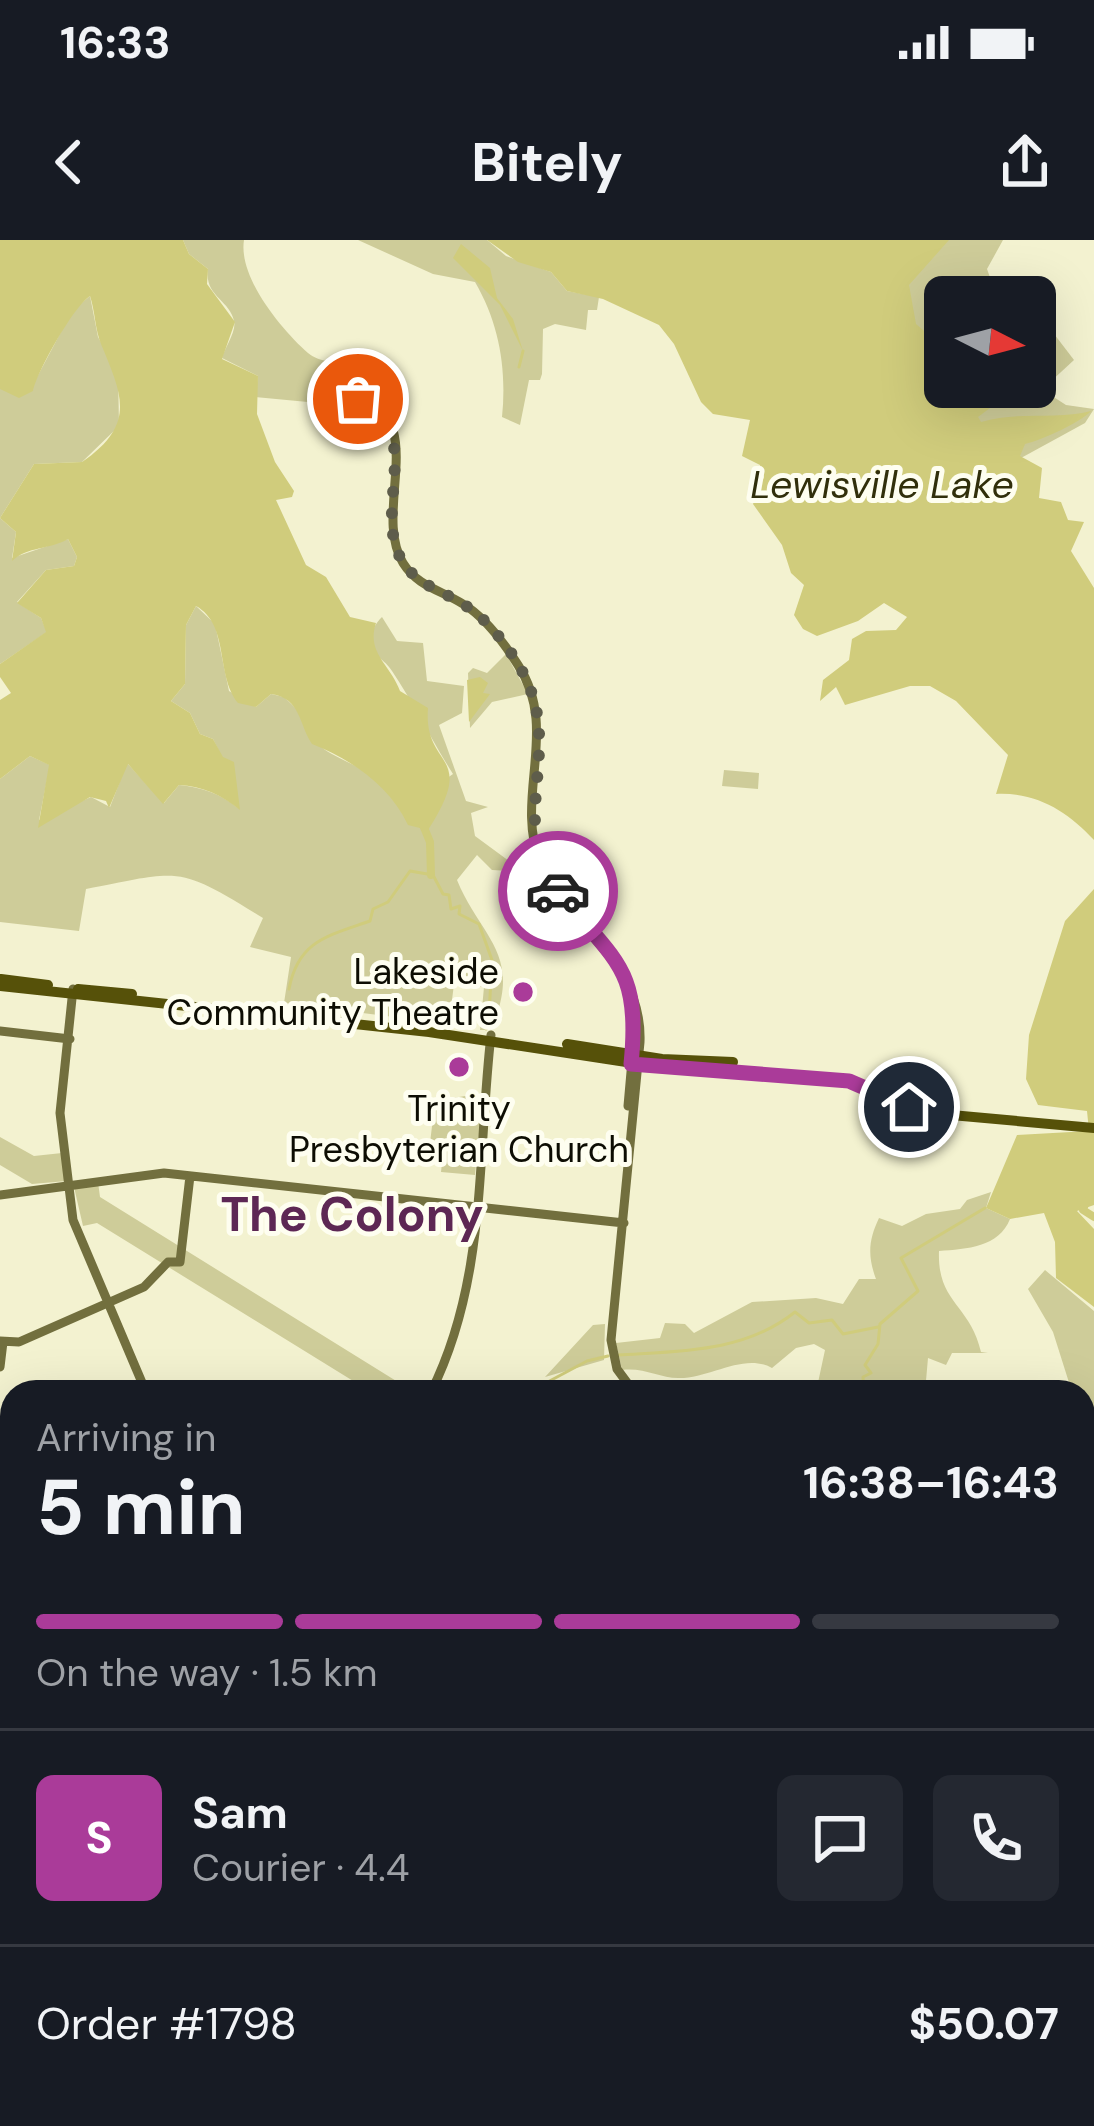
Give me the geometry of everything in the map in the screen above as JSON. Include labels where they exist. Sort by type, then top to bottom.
[{"type":"main road","points":[[353,396],[377,405],[389,419],[397,452],[392,520],[397,549],[422,584],[479,616],[526,678],[539,727],[532,827],[539,859],[619,965],[637,1016],[608,1343],[612,1366],[623,1380]]},
{"type":"main road","points":[[0,983],[414,1027],[676,1068],[843,1080],[928,1113],[1089,1125]]},
{"type":"main road","points":[[74,992],[63,1095],[78,1236],[143,1380]]},
{"type":"main road","points":[[0,1030],[69,1039]]},
{"type":"main road","points":[[435,1380],[465,1310],[491,1038]]},
{"type":"main road","points":[[634,1060],[692,1060],[843,1073],[930,1106],[1089,1125]]},
{"type":"main road","points":[[676,1068],[692,1060]]},
{"type":"main road","points":[[0,1195],[164,1172],[622,1223]]},
{"type":"main road","points":[[0,1366],[2,1341],[19,1342],[109,1303],[149,1285],[167,1262],[181,1261],[190,1175]]},
{"type":"shaded area","points":[[183,240],[244,240],[254,286],[297,343],[312,356],[353,366],[350,406],[255,397],[258,376],[222,358],[234,321],[210,286],[208,269],[189,254]]},
{"type":"shaded area","points":[[358,240],[487,240],[506,256],[551,272],[567,291],[599,297],[597,310],[588,310],[586,330],[555,324],[543,329],[542,374],[540,380],[529,380],[520,425],[502,417],[499,347],[475,282],[433,274]]},
{"type":"shaded area","points":[[772,240],[1003,240],[987,269],[990,276],[924,276],[924,396]]},
{"type":"shaded area","points":[[90,296],[98,337],[118,372],[119,426],[82,462],[34,464],[0,518],[0,389],[35,381],[72,311]]},
{"type":"shaded area","points":[[1056,336],[1074,360],[1056,377]]},
{"type":"shaded area","points":[[1056,399],[1094,409],[1085,423],[997,471],[936,408],[1056,408]]},
{"type":"shaded area","points":[[0,518],[16,532],[12,558],[68,539],[77,557],[74,566],[46,570],[17,602],[41,618],[47,632],[0,664]]},
{"type":"shaded area","points":[[196,606],[215,624],[229,691],[256,707],[271,694],[284,697],[305,717],[320,746],[372,777],[401,810],[453,774],[375,651],[372,637],[377,622],[382,617],[397,641],[423,643],[427,681],[464,686],[462,713],[439,725],[466,801],[488,807],[471,813],[475,836],[509,861],[511,871],[492,870],[477,855],[457,880],[501,964],[500,1004],[491,1030],[480,1030],[484,987],[454,984],[449,1024],[284,1003],[291,957],[250,947],[263,918],[213,888],[179,876],[86,889],[79,931],[0,922],[0,779],[30,756],[50,765],[39,820],[91,797],[110,807],[127,763],[164,803],[179,785],[210,792],[238,808],[233,780],[213,739],[200,734],[190,713],[171,701],[185,684],[186,625]]},
{"type":"shaded area","points":[[506,654],[528,694],[492,702],[470,728],[468,673],[473,668],[487,673]]},
{"type":"shaded area","points":[[724,770],[759,773],[758,789],[722,786]]},
{"type":"shaded area","points":[[483,1093],[475,1175],[441,1172],[444,1145],[430,1143],[435,1101]]},
{"type":"shaded area","points":[[0,1137],[34,1156],[62,1153],[67,1181],[32,1184],[0,1165]]},
{"type":"shaded area","points":[[98,1182],[100,1197],[395,1380],[352,1380],[97,1223],[83,1226],[74,1187]]},
{"type":"shaded area","points":[[991,1192],[986,1208],[1010,1219],[990,1241],[939,1251],[943,1282],[970,1323],[981,1352],[988,1353],[952,1353],[946,1365],[928,1358],[926,1380],[819,1380],[825,1350],[814,1344],[796,1348],[772,1368],[738,1364],[678,1378],[622,1370],[616,1343],[660,1338],[665,1323],[685,1324],[694,1333],[752,1302],[816,1298],[843,1304],[859,1279],[876,1279],[870,1247],[879,1218],[902,1226],[926,1214],[960,1209],[967,1200]]},
{"type":"shaded area","points":[[1045,1270],[1094,1311],[1094,1380],[1068,1380],[1053,1332],[1028,1289]]},
{"type":"shaded area","points":[[605,1324],[604,1360],[545,1377],[593,1325]]},
{"type":"water","points":[[0,240],[183,240],[189,254],[208,269],[207,284],[235,322],[222,359],[258,376],[257,414],[275,462],[294,491],[292,497],[276,500],[306,565],[326,577],[350,617],[376,623],[377,651],[400,691],[428,708],[429,728],[449,773],[449,786],[428,830],[408,825],[391,798],[368,776],[312,744],[288,701],[271,694],[256,707],[238,703],[214,625],[196,606],[186,625],[185,684],[171,701],[190,713],[200,734],[213,739],[223,757],[234,762],[240,810],[211,792],[179,785],[163,804],[128,764],[109,808],[106,801],[90,797],[38,828],[49,765],[30,756],[0,779],[0,700],[11,693],[0,677],[0,664],[46,632],[41,618],[17,603],[46,570],[74,566],[77,557],[68,539],[12,561],[16,532],[0,518],[34,464],[82,462],[111,435],[120,408],[90,296],[57,340],[33,391],[19,398],[0,389]]},
{"type":"water","name":"Lewisville Lake","points":[[487,240],[949,240],[909,285],[916,324],[924,331],[924,408],[990,408],[978,417],[981,422],[1091,411],[1025,444],[1020,456],[1042,468],[1039,498],[1061,502],[1068,520],[1084,522],[1071,551],[1094,588],[1094,840],[1051,806],[1025,796],[996,794],[1008,755],[956,701],[930,686],[910,686],[845,705],[836,687],[820,701],[823,680],[849,660],[852,639],[866,631],[896,630],[907,617],[884,603],[858,621],[817,636],[803,629],[794,615],[804,585],[791,573],[782,545],[753,504],[764,477],[760,465],[742,456],[750,420],[713,414],[701,402],[674,344],[659,325],[603,299],[567,291],[551,272],[518,262]]},
{"type":"water","points":[[461,244],[490,268],[497,298],[513,319],[523,351],[500,305],[453,258]]},
{"type":"water","points":[[480,677],[488,683],[483,693],[490,694],[469,722],[467,680]]},
{"type":"water","points":[[1094,889],[1094,1205],[1077,1211],[1094,1229],[1094,1307],[1056,1278],[1055,1242],[1044,1213],[1010,1219],[986,1208],[1017,1135],[1089,1131],[1087,1111],[1038,1105],[1026,1079],[1029,1035],[1065,921]]},
{"type":"waterway","points":[[519,367],[523,351]]},
{"type":"waterway","points":[[423,825],[430,842],[431,875]]},
{"type":"waterway","points":[[289,989],[307,950],[328,936],[370,921],[373,909],[388,902],[410,871],[433,875],[443,894],[449,895],[451,909],[460,906],[459,914],[479,924],[492,960],[489,1015]]},
{"type":"waterway","points":[[486,1029],[488,1019]]},
{"type":"waterway","points":[[1086,1201],[1083,1210],[1094,1217]]},
{"type":"waterway","points":[[863,1380],[871,1373],[865,1365],[878,1344],[880,1324],[918,1291],[901,1258],[985,1208]]},
{"type":"waterway","points":[[618,1355],[732,1343],[795,1312],[809,1323],[832,1320],[843,1334],[878,1327]]},
{"type":"waterway","points":[[551,1380],[587,1361],[608,1356]]},
{"type":"way so far","points":[[358,399],[383,417],[397,452],[392,527],[406,567],[422,584],[479,616],[531,689],[540,744],[533,840],[542,868],[558,891]]},
{"type":"place","name":"Lakeside Community Theatre","points":[[523,992]]},
{"type":"place","name":"Trinity Presbyterian Church","points":[[459,1067]]},
{"type":"district","name":"The Colony","points":[[352,1214]]},
{"type":"route","points":[[558,891],[629,983],[637,1016],[631,1064],[721,1067],[849,1081],[877,1089],[909,1107]]}]
